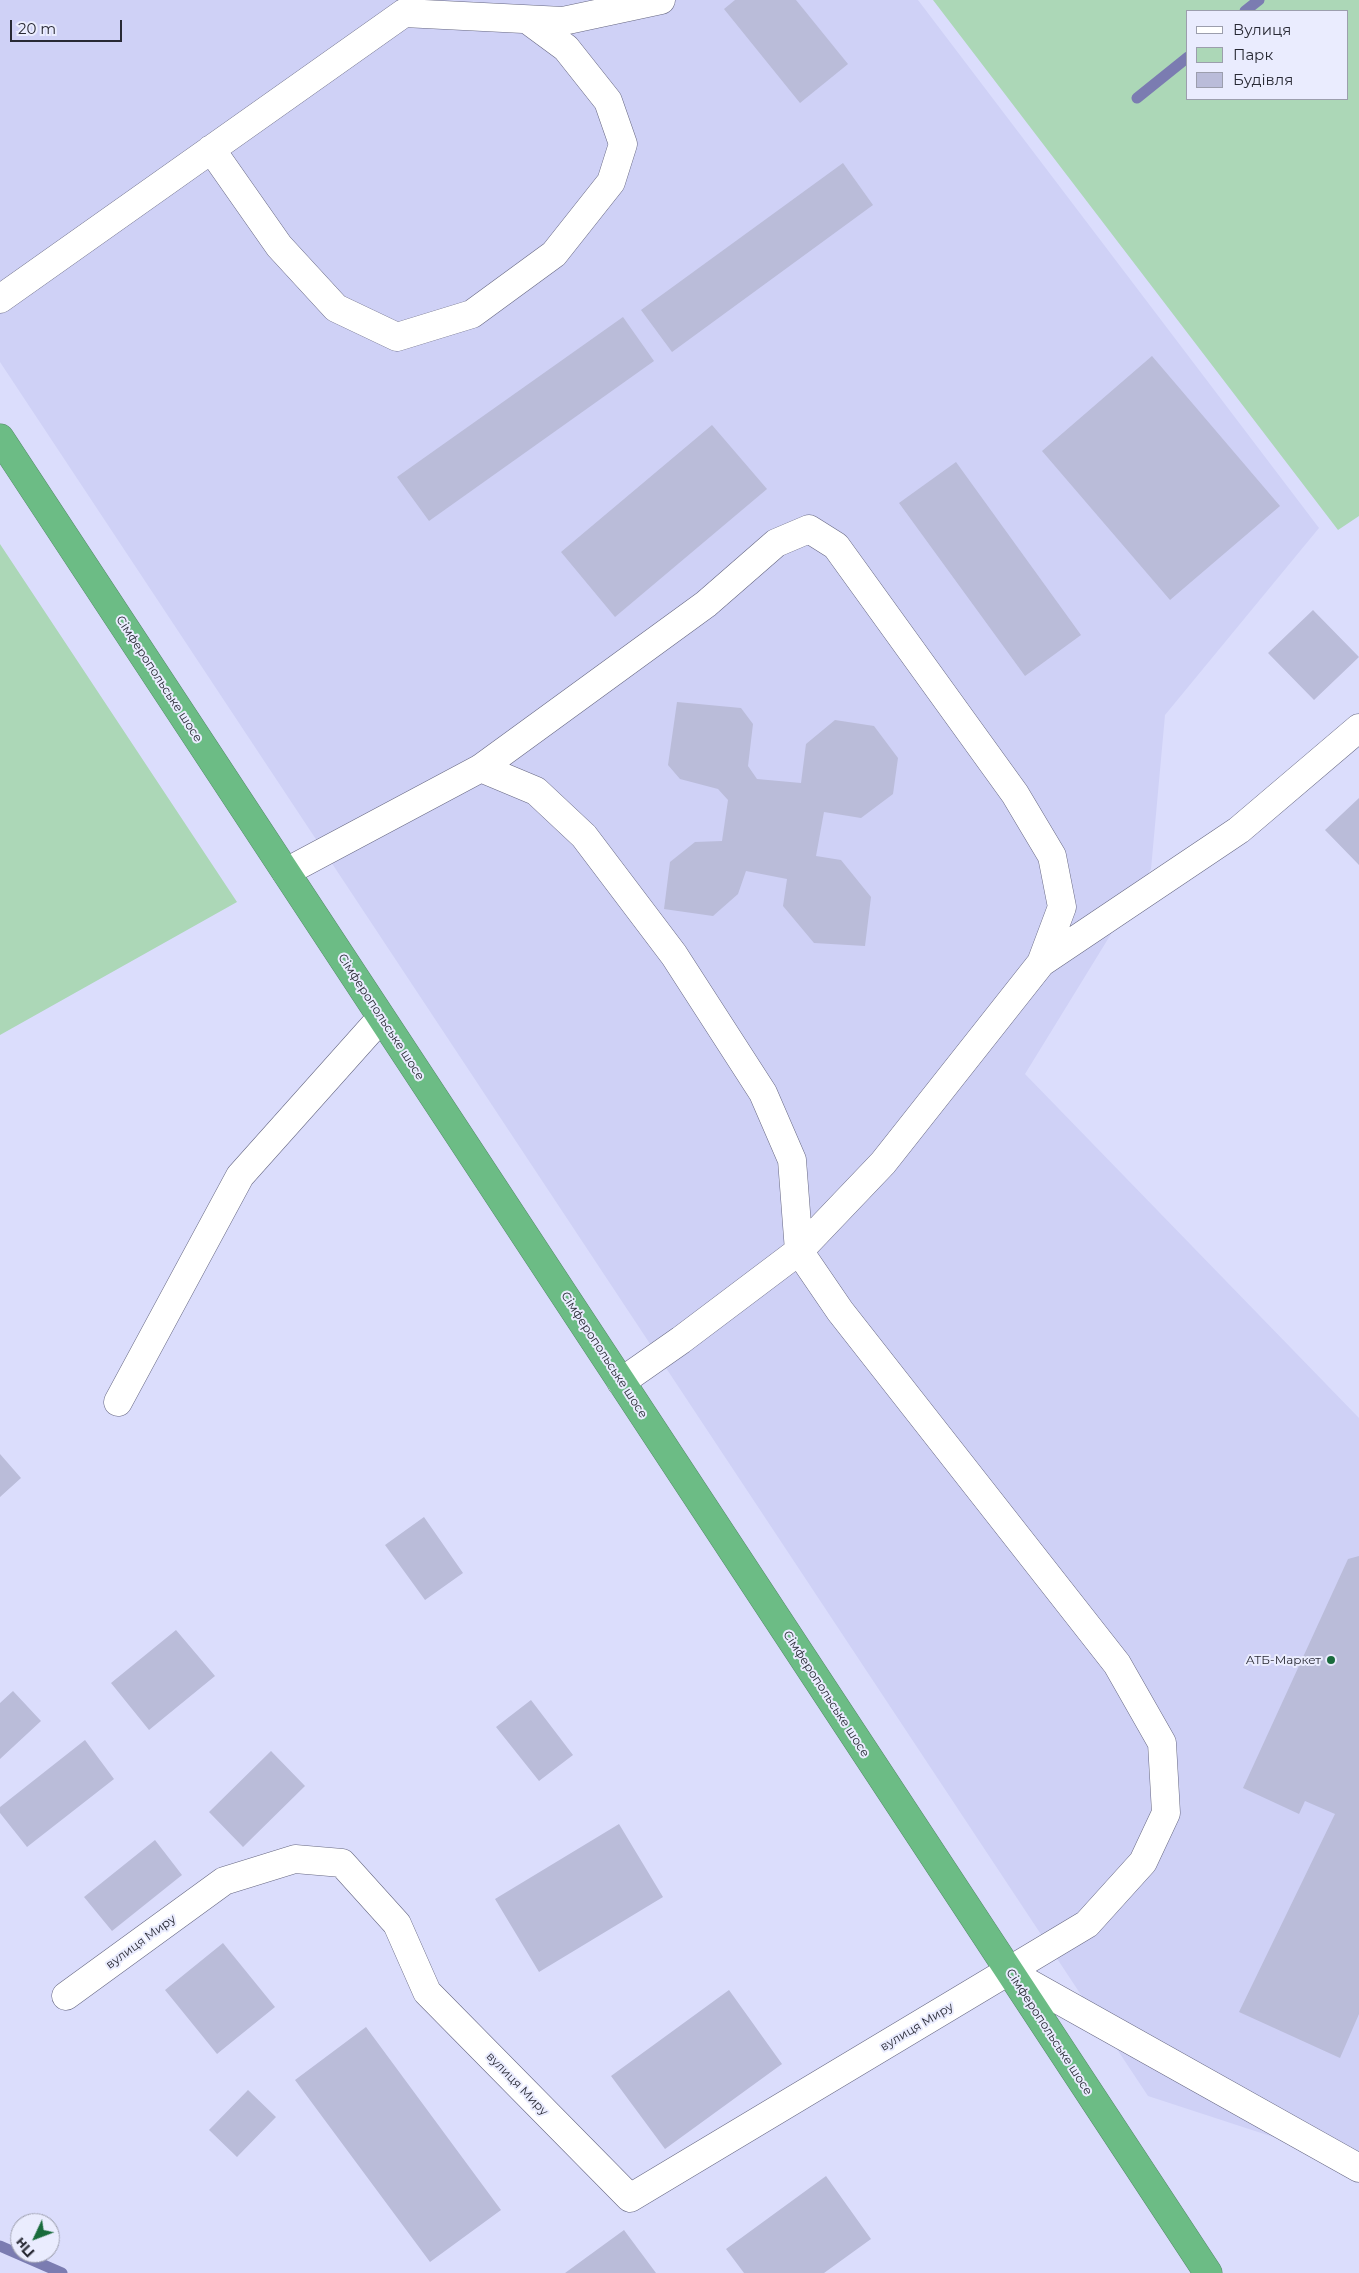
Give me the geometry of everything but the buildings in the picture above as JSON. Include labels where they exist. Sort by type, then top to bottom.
[{"type":"highway","name":"Сімферопольське шосе","points":[[0,438],[1208,2273]]},
{"type":"street","points":[[0,299],[404,14],[494,9],[528,20],[563,21],[661,0]]},
{"type":"street","points":[[211,150],[279,246],[336,308],[397,337],[472,314],[554,254],[611,182],[623,144],[608,102],[566,48],[528,20]]},
{"type":"street","points":[[286,872],[481,768],[706,604],[776,543],[809,529],[836,546],[1015,794],[1052,856],[1062,907],[1041,963],[883,1164],[800,1251],[681,1340],[621,1382]]},
{"type":"street","points":[[1041,963],[1240,830],[1359,728]]},
{"type":"street","points":[[481,768],[536,791],[584,836],[674,955],[763,1093],[792,1160],[800,1251],[840,1311],[1117,1664],[1162,1743],[1166,1813],[1143,1862],[1087,1924],[1009,1972],[1359,2168]]},
{"type":"street","points":[[118,1402],[240,1176],[381,1018]]},
{"type":"street","name":"вулиця Миру","points":[[66,1996],[224,1881],[295,1859],[342,1863],[397,1924],[427,1992],[630,2198],[1009,1972]]},
{"type":"shaded area","points":[[0,0],[918,0],[1319,528],[1165,715],[1151,869],[1025,1074],[1359,1418],[1359,2165],[1148,2096],[0,362]]},
{"type":"green space","points":[[933,0],[1359,0],[1359,516],[1338,530]]},
{"type":"green space","points":[[0,544],[237,902],[0,1035]]},
{"type":"waterway","points":[[1246,10],[1259,0]]},
{"type":"waterway","points":[[1137,98],[1186,59]]},
{"type":"waterway","points":[[0,2246],[62,2273]]},
{"type":"place","name":"АТБ-Маркет","points":[[1331,1660]]}]
